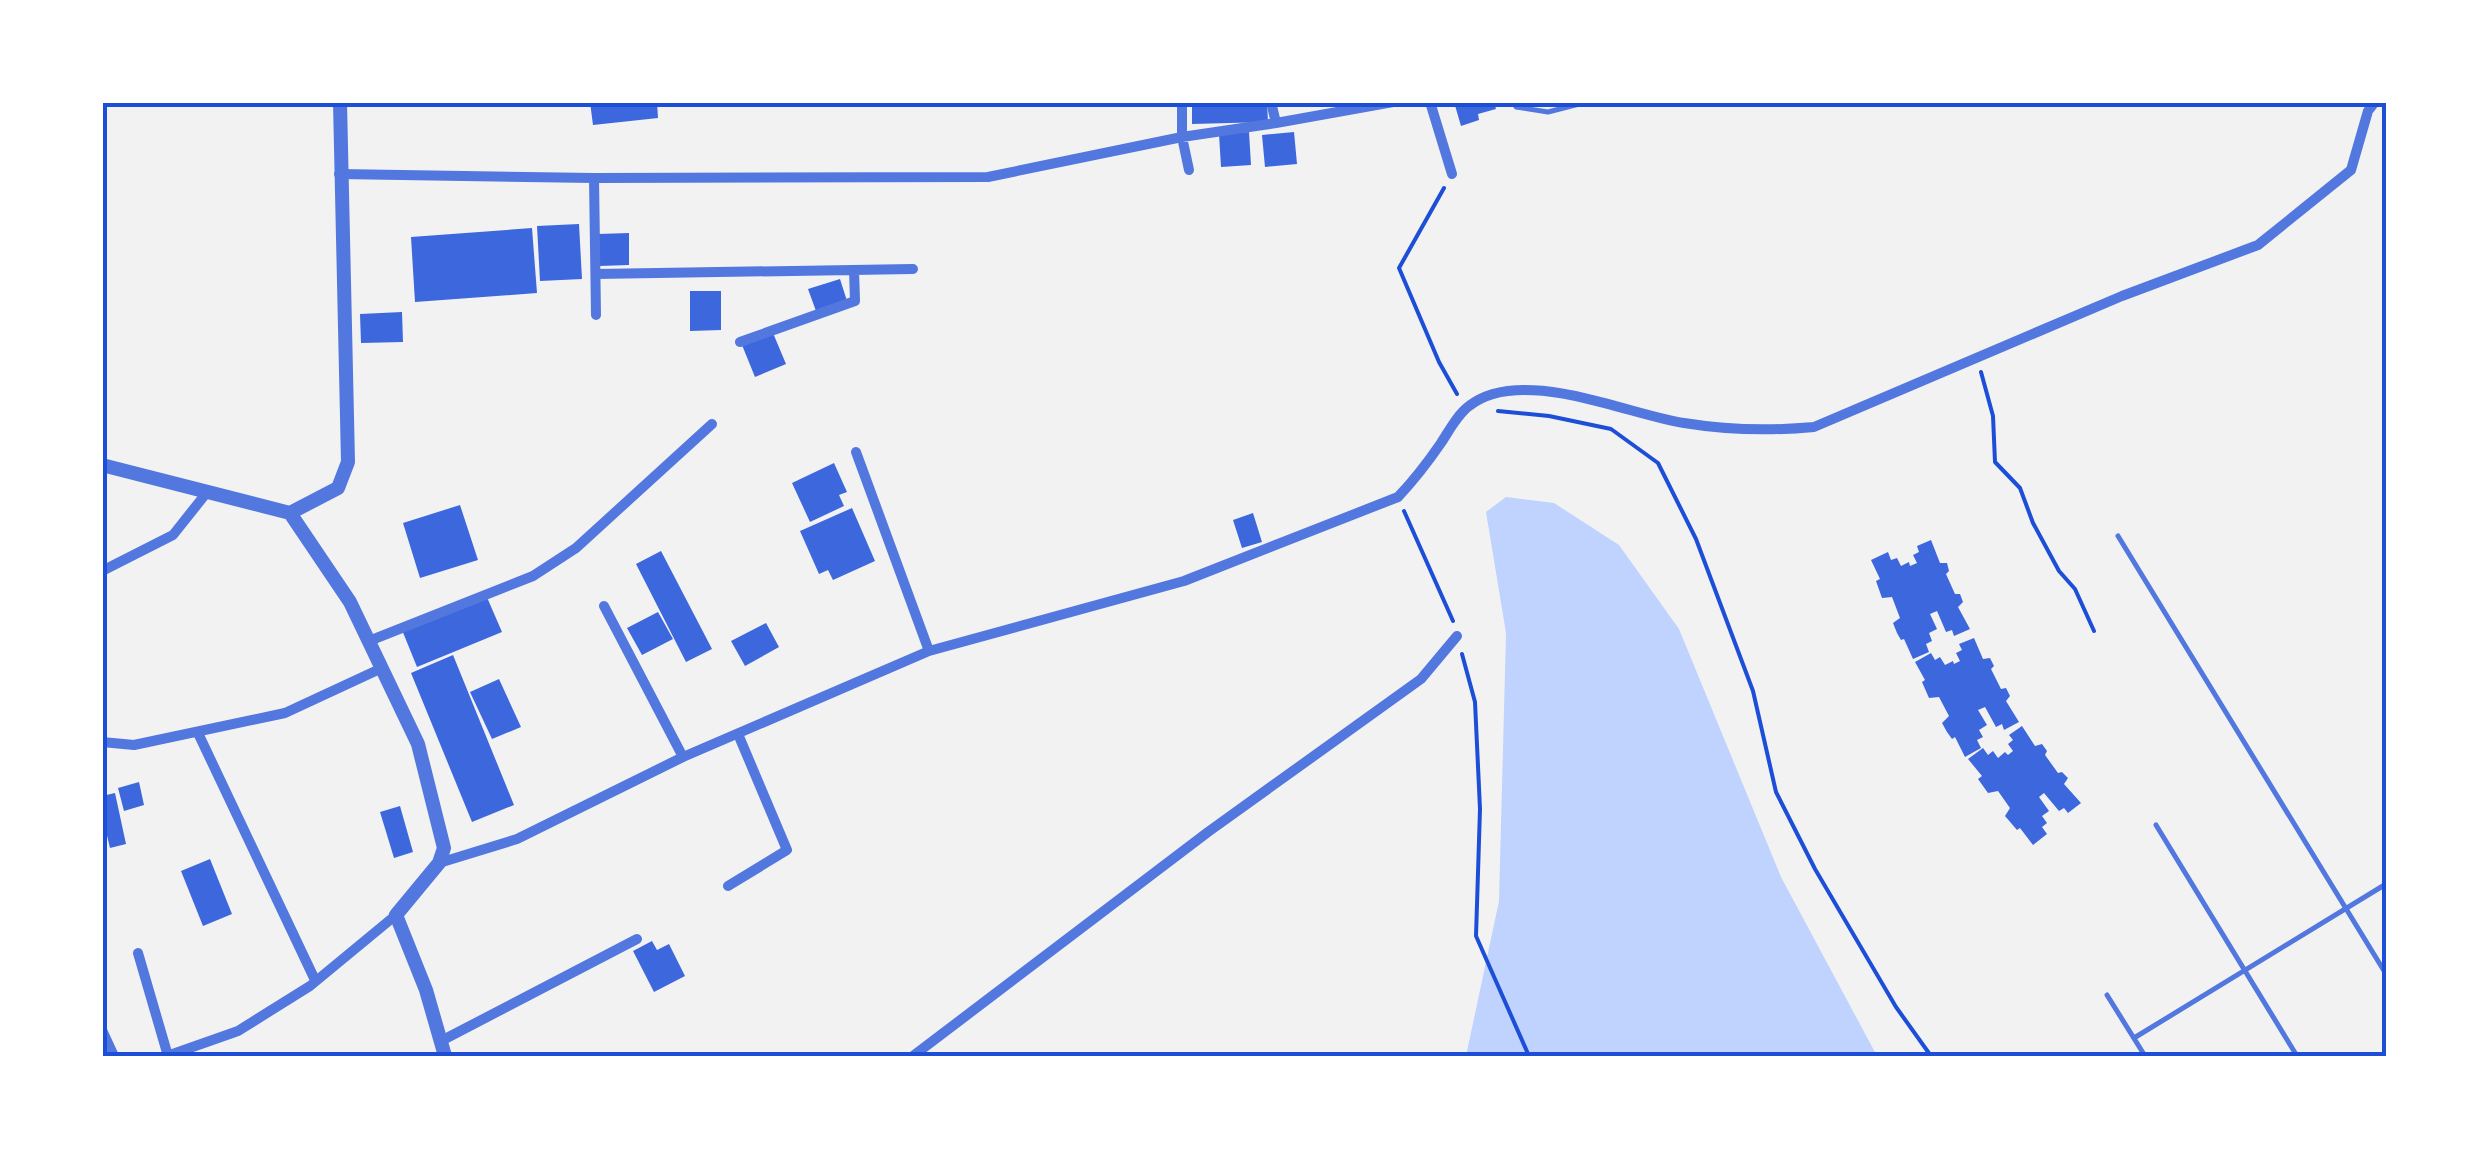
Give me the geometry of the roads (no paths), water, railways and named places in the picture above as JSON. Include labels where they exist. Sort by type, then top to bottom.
[{"type":"street","points":[[290,513],[338,488],[348,462],[340,102]]},
{"type":"street","points":[[1182,102],[1182,137],[1189,170]]},
{"type":"street","points":[[1271,102],[1276,123]]},
{"type":"street","points":[[339,174],[988,177],[1182,137],[1393,102]]},
{"type":"street","points":[[1430,102],[1452,174]]},
{"type":"street","points":[[439,863],[517,839],[684,757],[929,651],[1184,582],[1398,497],[1466,408],[1486,395],[1511,390],[1556,393],[1684,423],[1774,431],[1814,427],[2122,296],[2258,246],[2351,170],[2368,111],[2375,102]]},
{"type":"street","points":[[594,178],[596,315]]},
{"type":"street","points":[[740,342],[855,301],[854,270]]},
{"type":"street","points":[[596,274],[914,270]]},
{"type":"street","points":[[368,641],[533,576],[576,548],[712,424]]},
{"type":"street","points":[[856,452],[929,651]]},
{"type":"street","points":[[102,465],[290,513],[350,602],[418,744],[444,848],[439,863],[396,915],[315,980],[238,1031],[168,1056],[138,953]]},
{"type":"street","points":[[102,571],[173,534],[208,491]]},
{"type":"street","points":[[604,606],[684,757]]},
{"type":"street","points":[[913,1056],[1193,843],[1421,678],[1458,636]]},
{"type":"street","points":[[102,742],[134,745],[285,713],[382,668]]},
{"type":"street","points":[[198,733],[315,980]]},
{"type":"street","points":[[728,886],[787,850],[738,734]]},
{"type":"street","points":[[396,915],[426,990],[445,1056]]},
{"type":"street","points":[[441,1040],[638,939]]},
{"type":"street","points":[[102,1030],[114,1056]]},
{"type":"lane","points":[[1515,102],[1516,107],[1548,112],[1586,102]]},
{"type":"lane","points":[[2118,536],[2386,974]]},
{"type":"lane","points":[[2156,825],[2297,1056]]},
{"type":"lane","points":[[2134,1038],[2386,884]]},
{"type":"lane","points":[[2107,995],[2145,1056]]},
{"type":"water","points":[[1506,497],[1554,503],[1619,545],[1679,629],[1781,877],[1877,1056],[1466,1056],[1499,901],[1506,633],[1486,512]]}]
